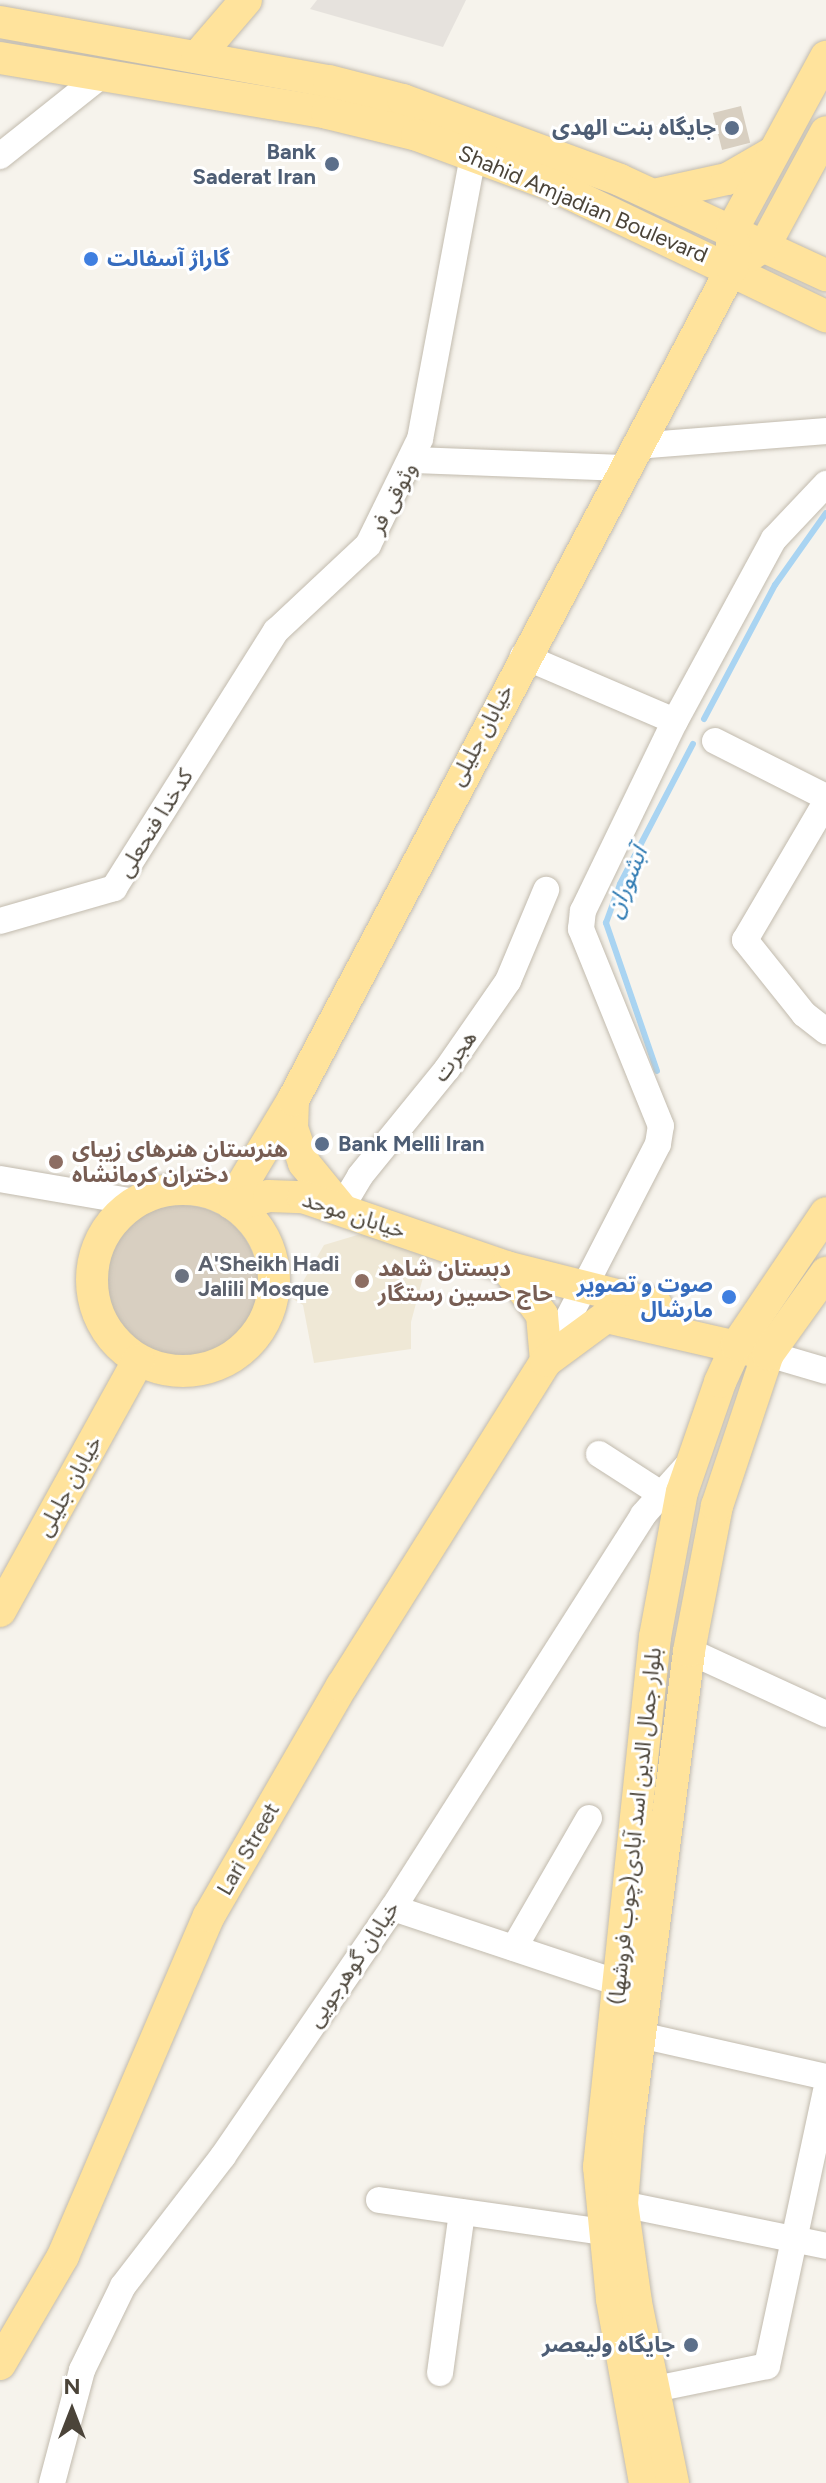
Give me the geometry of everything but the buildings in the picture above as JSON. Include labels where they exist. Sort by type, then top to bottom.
[{"type":"main road","points":[[197,57],[246,0]]},
{"type":"main road","name":"Shahid Amjadian Boulevard","points":[[0,22],[197,57],[403,100],[488,127],[654,195],[826,275]]},
{"type":"main road","points":[[732,268],[732,230],[826,57]]},
{"type":"main road","name":"Shahid Amjadian Boulevard","points":[[0,58],[327,113],[473,155],[732,268],[826,316]]},
{"type":"main road","points":[[732,268],[765,245],[826,132]]},
{"type":"main road","points":[[654,195],[727,179],[777,150]]},
{"type":"main road","name":"خیابان جلیلی","points":[[233,1204],[293,1100],[523,656],[732,268]]},
{"type":"main road","points":[[293,1100],[295,1143],[316,1180],[341,1208]]},
{"type":"main road","points":[[185,1189],[233,1204],[260,1230],[271,1255],[273,1295],[259,1332],[240,1352],[190,1372],[163,1370],[138,1361],[116,1344],[101,1322],[91,1269],[106,1231],[134,1202],[185,1189]]},
{"type":"main road","name":"خیابان موحد","points":[[233,1204],[285,1194],[341,1208],[506,1267],[743,1336]]},
{"type":"main road","name":"بلوار جمال الدین اسد آبادی(چوب فروشها)","points":[[658,2475],[603,2232],[599,2152],[655,1637],[691,1462],[743,1336],[826,1213]]},
{"type":"main road","points":[[506,1267],[542,1315],[546,1361]]},
{"type":"main road","name":"بلوار جمال الدین اسد آبادی(چوب فروشها)","points":[[658,2475],[655,2389],[622,2204],[640,2035],[689,1651],[717,1506],[774,1346],[826,1273]]},
{"type":"main road","name":"Lari Street","points":[[0,2364],[63,2256],[209,1916],[342,1686],[546,1361],[595,1322],[620,1317],[743,1336]]},
{"type":"main road","points":[[743,1336],[774,1346]]},
{"type":"main road","name":"خیابان جلیلی","points":[[0,1611],[138,1361]]},
{"type":"street","points":[[0,156],[103,74]]},
{"type":"street","name":"وثوقی فر","points":[[208,739],[276,631],[368,545],[414,460],[473,155]]},
{"type":"street","points":[[414,460],[630,457],[826,431]]},
{"type":"street","points":[[546,1361],[580,1287],[658,1144],[661,1126],[581,929],[583,911],[675,721],[774,539],[826,484]]},
{"type":"street","points":[[523,656],[675,721]]},
{"type":"street","name":"کدخدا فتحعلی","points":[[0,921],[114,888],[208,739]]},
{"type":"street","points":[[715,741],[826,800],[745,940],[804,1014],[826,1031]]},
{"type":"street","name":"هجرت","points":[[341,1208],[360,1176],[447,1069],[508,981],[546,890]]},
{"type":"street","points":[[0,1179],[134,1202]]},
{"type":"street","points":[[774,1346],[826,1356]]},
{"type":"street","points":[[774,1346],[826,1371]]},
{"type":"street","points":[[599,1454],[661,1494]]},
{"type":"street","name":"خیابان گوهرجویی","points":[[52,2483],[82,2370],[123,2286],[223,2156],[393,1908],[643,1515],[691,1462]]},
{"type":"street","points":[[689,1651],[826,1714]]},
{"type":"street","points":[[514,1948],[589,1818]]},
{"type":"street","points":[[393,1908],[619,1983]]},
{"type":"street","points":[[640,2035],[826,2077]]},
{"type":"street","points":[[655,2389],[767,2366],[826,2091]]},
{"type":"street","points":[[379,2200],[603,2232]]},
{"type":"street","points":[[622,2204],[826,2246]]},
{"type":"street","points":[[440,2373],[462,2212]]},
{"type":"shaded area","points":[[317,0],[466,0],[443,47],[310,9]]},
{"type":"shaded area","name":"دبستان شاهد حاج حسین رستگار","points":[[364,1233],[429,1255],[411,1322],[411,1349],[314,1363],[303,1305],[293,1299],[324,1245]]},
{"type":"waterway","name":"آبشوران","points":[[704,719],[775,585],[826,513]]},
{"type":"waterway","name":"آبشوران","points":[[657,1071],[606,923],[620,884],[693,744]]},
{"type":"place","name":"جایگاه بنت الهدی","points":[[732,128]]},
{"type":"place","name":"Bank Saderat Iran","points":[[332,164]]},
{"type":"place","name":"گاراژ آسفالت","points":[[91,259]]},
{"type":"place","name":"Bank Melli Iran","points":[[322,1144]]},
{"type":"place","name":"هنرستان هنرهای زیبای دختران کرمانشاه","points":[[56,1162]]},
{"type":"place","name":"A'Sheikh Hadi Jalili Mosque","points":[[182,1276]]},
{"type":"place","name":"دبستان شاهد حاج حسین رستگار","points":[[362,1281]]},
{"type":"place","name":"صوت و تصویر مارشال","points":[[729,1297]]},
{"type":"place","name":"جایگاه ولیعصر","points":[[691,2345]]}]
